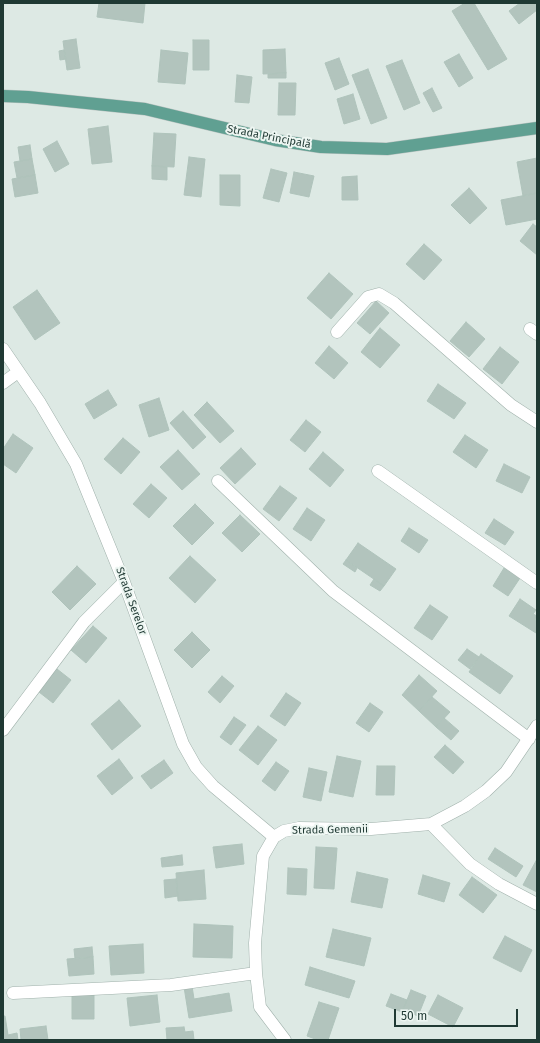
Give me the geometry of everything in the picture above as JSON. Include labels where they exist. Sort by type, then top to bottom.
[{"type":"main road","name":"Strada Principală","points":[[3,96],[28,97],[145,109],[275,140],[321,147],[387,149],[537,128]]},
{"type":"street","points":[[337,332],[368,297],[379,294],[394,303],[512,405],[537,422]]},
{"type":"street","name":"Strada Serelor","points":[[3,349],[40,403],[76,464],[124,582],[183,744],[196,768],[213,786],[274,837]]},
{"type":"street","points":[[3,383],[18,372]]},
{"type":"street","points":[[378,471],[537,583]]},
{"type":"street","points":[[218,481],[333,591],[529,739]]},
{"type":"street","points":[[3,730],[84,622],[124,582]]},
{"type":"street","name":"Strada Gemenii","points":[[274,837],[284,831],[299,828],[371,829],[431,824],[465,806],[486,791],[506,772],[537,726]]},
{"type":"street","points":[[431,824],[470,864],[499,884],[537,904]]},
{"type":"street","points":[[274,837],[263,856],[255,943],[256,973],[260,1007],[285,1040]]},
{"type":"street","points":[[13,993],[171,985],[256,973]]},
{"type":"building","points":[[99,3],[145,3],[143,23],[97,17]]},
{"type":"building","points":[[465,3],[474,3],[507,59],[488,70],[452,11]]},
{"type":"building","points":[[520,3],[535,3],[537,10],[519,24],[509,11]]},
{"type":"building","points":[[76,39],[80,68],[67,70],[63,41]]},
{"type":"building","points":[[193,40],[209,40],[209,70],[193,70]]},
{"type":"building","points":[[285,49],[286,73],[263,74],[263,50]]},
{"type":"building","points":[[64,50],[66,59],[60,60],[59,51]]},
{"type":"building","points":[[161,50],[188,53],[185,84],[158,82]]},
{"type":"building","points":[[459,54],[473,78],[459,87],[444,62]]},
{"type":"building","points":[[339,58],[349,84],[335,90],[325,63]]},
{"type":"building","points":[[402,60],[420,103],[404,110],[386,66]]},
{"type":"building","points":[[368,69],[387,118],[371,124],[352,75]]},
{"type":"building","points":[[286,73],[286,78],[268,78],[268,74]]},
{"type":"building","points":[[237,75],[252,77],[249,103],[235,102]]},
{"type":"building","points":[[279,83],[296,83],[295,115],[278,115]]},
{"type":"building","points":[[432,88],[442,108],[433,112],[423,93]]},
{"type":"building","points":[[353,94],[360,119],[344,124],[337,99]]},
{"type":"building","points":[[108,126],[112,162],[92,164],[88,129]]},
{"type":"building","points":[[154,133],[176,134],[174,167],[152,166]]},
{"type":"building","points":[[57,141],[69,164],[55,172],[43,149]]},
{"type":"building","points":[[30,145],[32,159],[20,161],[18,147]]},
{"type":"building","points":[[189,157],[205,159],[201,197],[184,195]]},
{"type":"building","points":[[537,158],[537,193],[523,196],[517,162]]},
{"type":"building","points":[[32,159],[35,175],[17,178],[14,162]]},
{"type":"building","points":[[152,166],[167,167],[167,180],[152,179]]},
{"type":"building","points":[[271,169],[287,173],[279,202],[263,198]]},
{"type":"building","points":[[294,172],[314,176],[309,197],[290,193]]},
{"type":"building","points":[[35,175],[38,193],[15,197],[12,179]]},
{"type":"building","points":[[220,175],[240,175],[240,206],[220,205]]},
{"type":"building","points":[[357,176],[358,200],[342,200],[342,177]]},
{"type":"building","points":[[469,188],[487,208],[470,224],[451,205]]},
{"type":"building","points":[[537,193],[537,219],[506,225],[501,200]]},
{"type":"building","points":[[533,224],[537,227],[537,255],[520,241]]},
{"type":"building","points":[[424,244],[442,260],[424,280],[406,264]]},
{"type":"building","points":[[329,273],[353,294],[331,319],[307,298]]},
{"type":"building","points":[[37,290],[60,323],[35,340],[13,307]]},
{"type":"building","points":[[376,301],[389,313],[370,334],[357,323]]},
{"type":"building","points":[[466,322],[485,339],[469,357],[450,341]]},
{"type":"building","points":[[380,328],[400,345],[380,368],[361,352]]},
{"type":"building","points":[[329,346],[348,363],[334,379],[315,363]]},
{"type":"building","points":[[500,347],[519,362],[502,384],[483,369]]},
{"type":"building","points":[[438,384],[466,403],[454,419],[427,401]]},
{"type":"building","points":[[108,390],[117,405],[94,419],[85,404]]},
{"type":"building","points":[[159,398],[169,430],[149,437],[139,405]]},
{"type":"building","points":[[207,402],[234,431],[220,443],[194,415]]},
{"type":"building","points":[[183,411],[206,437],[193,449],[170,423]]},
{"type":"building","points":[[306,420],[321,432],[305,452],[290,440]]},
{"type":"building","points":[[13,434],[33,448],[16,473],[3,464],[3,449]]},
{"type":"building","points":[[465,435],[488,450],[476,468],[453,452]]},
{"type":"building","points":[[123,438],[140,452],[121,474],[104,459]]},
{"type":"building","points":[[241,448],[256,464],[235,484],[220,468]]},
{"type":"building","points":[[178,450],[200,474],[182,490],[160,467]]},
{"type":"building","points":[[323,452],[344,470],[330,487],[309,469]]},
{"type":"building","points":[[504,464],[530,477],[522,493],[496,481]]},
{"type":"building","points":[[151,484],[167,498],[149,518],[133,504]]},
{"type":"building","points":[[280,486],[297,498],[279,521],[263,509]]},
{"type":"building","points":[[195,504],[214,523],[192,545],[173,526]]},
{"type":"building","points":[[307,508],[325,520],[311,541],[293,529]]},
{"type":"building","points":[[240,515],[260,534],[242,552],[222,533]]},
{"type":"building","points":[[494,519],[514,532],[505,545],[485,533]]},
{"type":"building","points":[[409,528],[428,540],[419,553],[401,541]]},
{"type":"building","points":[[358,543],[396,569],[384,586],[346,560]]},
{"type":"building","points":[[190,556],[216,580],[195,603],[169,578]]},
{"type":"building","points":[[346,560],[357,568],[355,572],[343,564]]},
{"type":"building","points":[[77,566],[96,584],[70,610],[52,592]]},
{"type":"building","points":[[504,568],[520,578],[508,596],[493,586]]},
{"type":"building","points":[[374,579],[384,586],[380,591],[370,585]]},
{"type":"building","points":[[520,599],[536,610],[533,614],[537,616],[535,620],[537,621],[536,633],[509,616]]},
{"type":"building","points":[[430,605],[448,617],[432,640],[414,628]]},
{"type":"building","points":[[93,626],[107,638],[86,663],[71,650]]},
{"type":"building","points":[[192,632],[210,650],[192,668],[174,650]]},
{"type":"building","points":[[467,649],[479,657],[470,669],[458,660]]},
{"type":"building","points":[[481,654],[513,676],[500,694],[469,672]]},
{"type":"building","points":[[57,669],[71,680],[53,703],[39,692]]},
{"type":"building","points":[[419,675],[437,691],[419,711],[402,695]]},
{"type":"building","points":[[222,676],[234,686],[220,703],[208,692]]},
{"type":"building","points":[[286,693],[301,703],[285,726],[270,716]]},
{"type":"building","points":[[432,697],[450,712],[436,727],[419,711]]},
{"type":"building","points":[[119,700],[141,726],[112,750],[91,724]]},
{"type":"building","points":[[370,703],[383,712],[369,732],[356,723]]},
{"type":"building","points":[[234,717],[246,725],[231,745],[220,737]]},
{"type":"building","points":[[444,718],[459,731],[451,740],[436,727]]},
{"type":"building","points":[[258,726],[277,740],[258,765],[239,750]]},
{"type":"building","points":[[445,745],[464,762],[453,774],[434,757]]},
{"type":"building","points":[[337,756],[361,761],[353,797],[329,792]]},
{"type":"building","points":[[119,759],[133,778],[112,795],[97,776]]},
{"type":"building","points":[[164,760],[173,773],[151,789],[141,776]]},
{"type":"building","points":[[276,762],[289,771],[275,791],[262,781]]},
{"type":"building","points":[[377,766],[395,766],[394,795],[376,795]]},
{"type":"building","points":[[309,768],[327,772],[321,801],[303,797]]},
{"type":"building","points":[[242,844],[244,864],[216,868],[213,847]]},
{"type":"building","points":[[316,847],[337,848],[334,889],[314,888]]},
{"type":"building","points":[[495,848],[523,866],[516,877],[488,859]]},
{"type":"building","points":[[182,855],[183,865],[162,867],[161,858]]},
{"type":"building","points":[[537,859],[537,892],[523,885]]},
{"type":"building","points":[[288,868],[307,869],[306,895],[287,894]]},
{"type":"building","points":[[204,870],[206,899],[178,901],[176,873]]},
{"type":"building","points":[[357,872],[388,879],[382,908],[351,902]]},
{"type":"building","points":[[423,875],[450,883],[444,902],[418,894]]},
{"type":"building","points":[[472,877],[497,895],[483,913],[459,895]]},
{"type":"building","points":[[176,879],[178,896],[165,898],[164,880]]},
{"type":"building","points":[[194,924],[233,926],[232,958],[193,957]]},
{"type":"building","points":[[333,929],[371,938],[364,966],[326,957]]},
{"type":"building","points":[[505,936],[532,950],[521,972],[493,958]]},
{"type":"building","points":[[143,944],[144,973],[111,975],[109,946]]},
{"type":"building","points":[[92,947],[93,957],[75,959],[74,949]]},
{"type":"building","points":[[93,957],[94,974],[69,976],[67,959]]},
{"type":"building","points":[[310,967],[355,981],[349,998],[305,985]]},
{"type":"building","points":[[192,986],[194,999],[229,993],[232,1011],[189,1018],[184,987]]},
{"type":"building","points":[[411,990],[426,996],[418,1016],[403,1010]]},
{"type":"building","points":[[391,994],[407,1000],[402,1012],[386,1006]]},
{"type":"building","points":[[72,995],[94,995],[94,1019],[72,1019]]},
{"type":"building","points":[[157,995],[160,1022],[130,1026],[127,998]]},
{"type":"building","points":[[438,995],[463,1008],[453,1027],[428,1014]]},
{"type":"building","points":[[319,1002],[339,1008],[328,1040],[318,1040],[307,1036]]},
{"type":"building","points":[[3,1016],[5,1016],[8,1035],[17,1033],[18,1040],[3,1040]]},
{"type":"building","points":[[46,1026],[48,1040],[21,1040],[20,1029]]},
{"type":"building","points":[[184,1027],[185,1032],[193,1031],[194,1040],[167,1040],[166,1028]]}]
